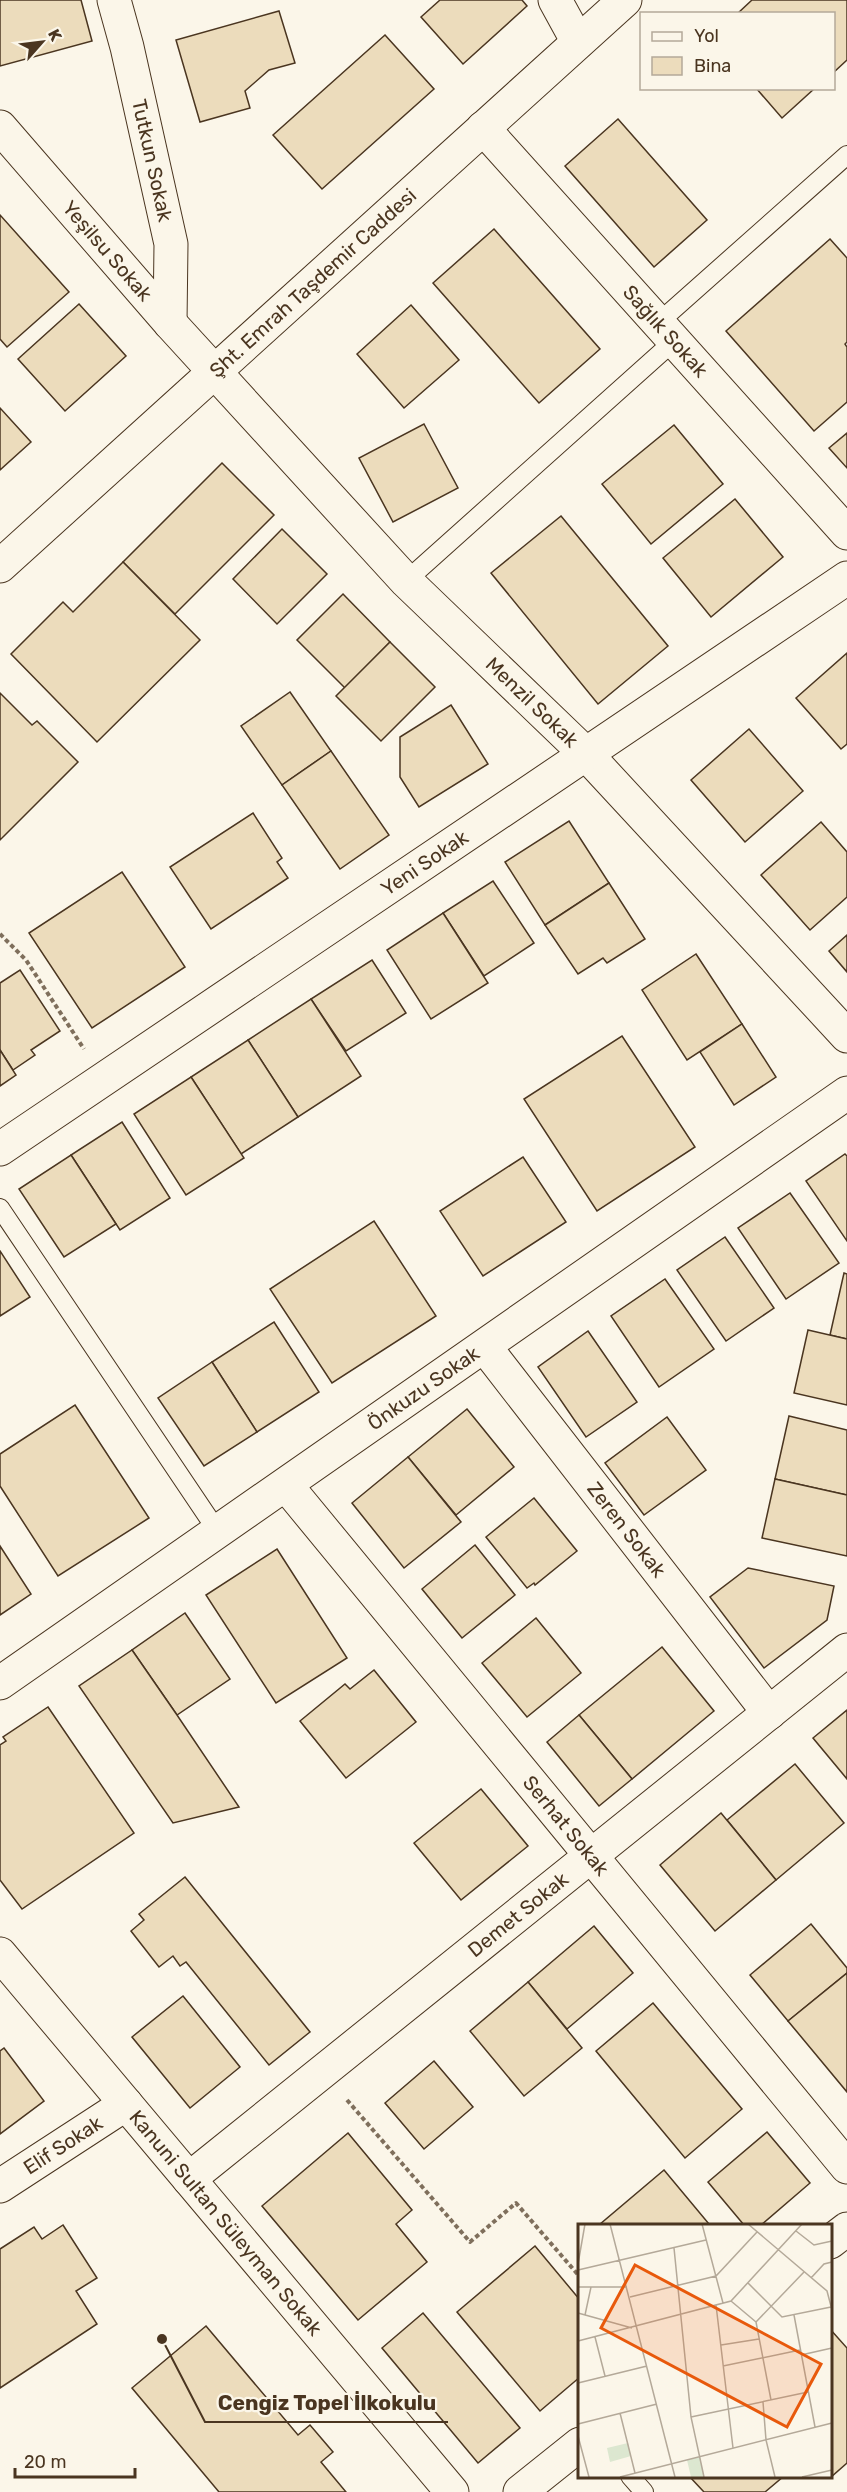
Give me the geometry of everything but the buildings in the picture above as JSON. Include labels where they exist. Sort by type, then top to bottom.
[{"type":"street","name":"Tutkun Sokak","points":[[114,0],[127,47],[171,244],[170,323]]},
{"type":"street","points":[[555,0],[578,42]]},
{"type":"street","name":"Şht. Emrah Taşdemir Caddesi","points":[[0,566],[625,0]]},
{"type":"street","name":"Yeşilsu Sokak","points":[[0,127],[214,372]]},
{"type":"street","name":"Sağlık Sokak","points":[[483,128],[847,533]]},
{"type":"street","name":"Menzil Sokak","points":[[214,372],[406,581],[587,755],[847,1036]]},
{"type":"street","name":"Yeni Sokak","points":[[0,1149],[847,578]]},
{"type":"street","name":"Önkuzu Sokak","points":[[0,1683],[847,1093]]},
{"type":"street","name":"Zeren Sokak","points":[[485,1347],[769,1713]]},
{"type":"street","name":"Serhat Sokak","points":[[286,1485],[847,2167]]},
{"type":"street","name":"Demet Sokak","points":[[189,2179],[847,1650]]},
{"type":"street","name":"Kanuni Sultan Süleyman Sokak","points":[[0,1954],[452,2492]]},
{"type":"street","name":"Elif Sokak","points":[[0,2186],[126,2104]]},
{"type":"street","points":[[519,2492],[578,2446]]},
{"type":"lane","points":[[406,581],[847,155]]},
{"type":"lane","points":[[0,1208],[218,1532]]},
{"type":"lane","points":[[632,2477],[644,2492]]},
{"type":"path","points":[[0,934],[26,960],[104,1079]]},
{"type":"path","points":[[323,2072],[470,2242],[516,2203],[578,2275]]},
{"type":"place","name":"Cengiz Topel İlkokulu","points":[[162,2339]]}]
